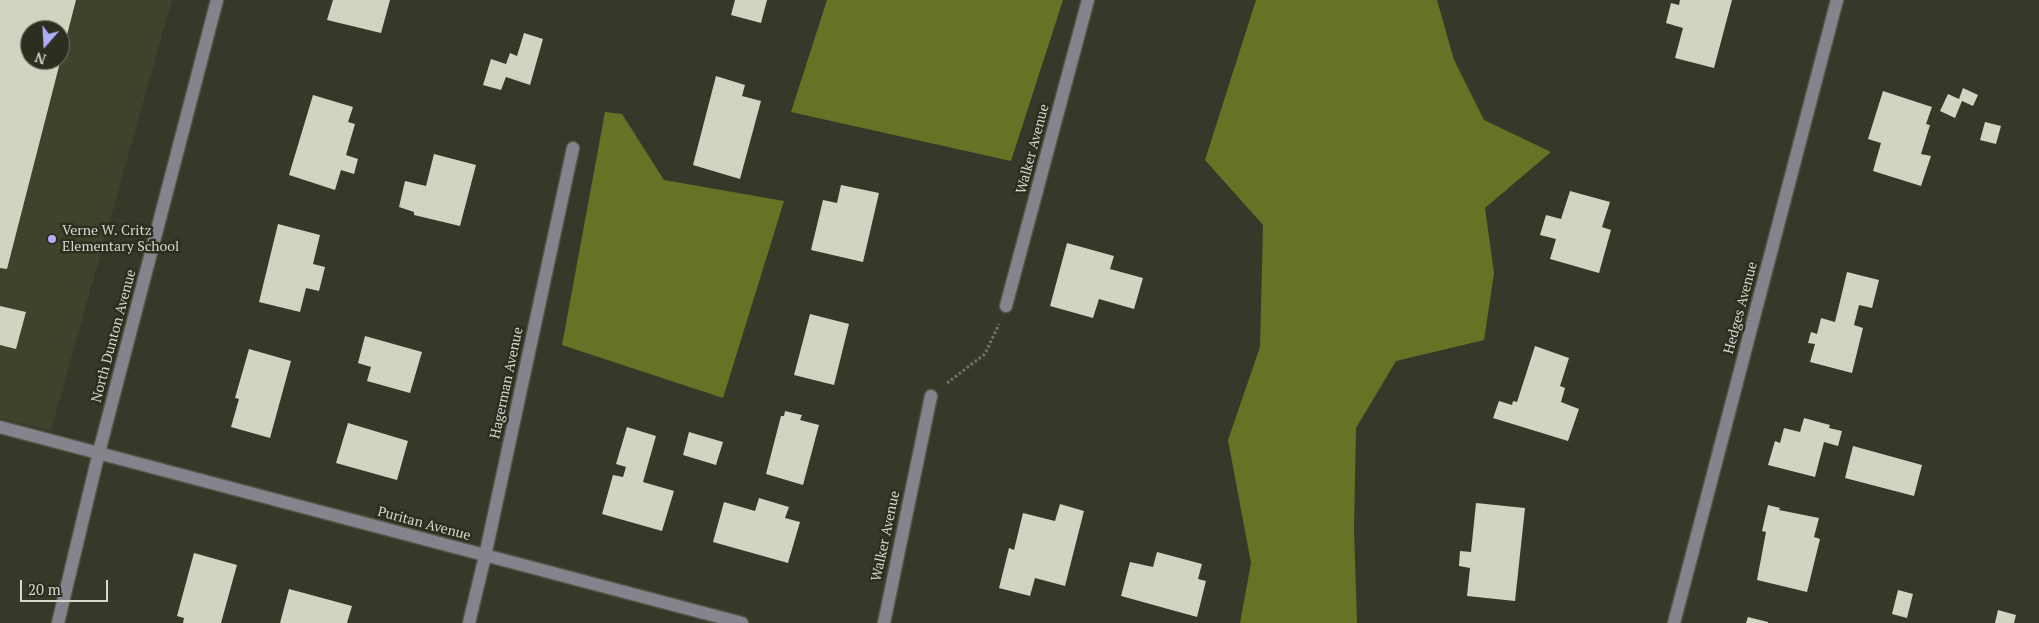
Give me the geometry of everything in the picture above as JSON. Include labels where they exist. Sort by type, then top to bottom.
[{"type":"street","name":"North Dunton Avenue","points":[[58,623],[99,452],[217,0]]},
{"type":"street","name":"Walker Avenue","points":[[1006,306],[1088,0]]},
{"type":"street","name":"Hedges Avenue","points":[[1674,623],[1837,0]]},
{"type":"street","name":"Hagerman Avenue","points":[[469,623],[573,148]]},
{"type":"street","name":"Walker Avenue","points":[[884,623],[930,396]]},
{"type":"street","name":"Puritan Avenue","points":[[0,427],[742,623]]},
{"type":"path","points":[[930,396],[985,354],[1006,306]]},
{"type":"shaded area","name":"Verne W. Critz Elementary School","points":[[0,0],[172,0],[51,430],[0,418]]},
{"type":"green space","points":[[827,0],[1063,0],[1011,161],[791,112]]},
{"type":"green space","points":[[1256,0],[1437,0],[1454,60],[1484,120],[1551,152],[1485,208],[1494,273],[1484,340],[1396,361],[1356,428],[1354,529],[1357,623],[1240,623],[1251,563],[1228,440],[1260,347],[1263,225],[1205,160]]},
{"type":"green space","points":[[605,112],[622,114],[664,180],[784,201],[723,398],[562,345]]},
{"type":"building","points":[[0,0],[76,0],[70,23],[70,20],[20,20],[20,70],[58,70],[7,269],[0,268]]},
{"type":"building","points":[[333,0],[390,0],[381,33],[327,20]]},
{"type":"building","points":[[735,0],[767,0],[761,23],[731,15]]},
{"type":"building","points":[[1680,0],[1732,0],[1714,68],[1675,58],[1683,28],[1666,23],[1671,3],[1679,5]]},
{"type":"building","points":[[524,33],[543,39],[530,85],[506,77],[501,90],[483,85],[491,59],[506,64],[510,53],[517,56]]},
{"type":"building","points":[[716,76],[745,85],[742,96],[761,101],[740,179],[693,165]]},
{"type":"building","points":[[1963,88],[1978,95],[1973,106],[1962,101],[1955,118],[1940,111],[1948,94],[1959,99]]},
{"type":"building","points":[[1883,91],[1932,107],[1926,124],[1930,125],[1921,154],[1931,156],[1921,186],[1873,171],[1881,143],[1868,139]]},
{"type":"building","points":[[313,95],[353,107],[348,122],[355,124],[346,155],[358,159],[354,174],[341,170],[335,190],[289,175]]},
{"type":"building","points":[[1985,122],[2001,126],[1996,144],[1980,140]]},
{"type":"building","points":[[434,154],[476,165],[460,226],[414,215],[414,212],[399,207],[405,181],[426,186]]},
{"type":"building","points":[[841,185],[879,193],[863,262],[811,250],[823,200],[837,203]]},
{"type":"building","points":[[1570,191],[1610,202],[1602,227],[1611,230],[1599,273],[1550,259],[1556,239],[1540,235],[1546,215],[1561,219]]},
{"type":"building","points":[[278,224],[320,235],[313,264],[325,267],[319,291],[306,288],[300,312],[259,302]]},
{"type":"building","points":[[1067,243],[1114,256],[1110,269],[1143,278],[1134,309],[1099,299],[1093,318],[1050,306]]},
{"type":"building","points":[[1847,272],[1879,280],[1872,308],[1859,305],[1854,325],[1863,328],[1852,373],[1810,362],[1815,344],[1808,343],[1811,332],[1817,334],[1821,318],[1835,322]]},
{"type":"building","points":[[0,306],[26,312],[16,349],[0,345]]},
{"type":"building","points":[[810,314],[849,324],[834,385],[794,375]]},
{"type":"building","points":[[365,336],[422,352],[410,393],[367,381],[371,367],[358,363]]},
{"type":"building","points":[[1535,346],[1569,358],[1560,386],[1565,388],[1561,402],[1579,409],[1568,441],[1493,418],[1499,401],[1512,405],[1513,401],[1517,402]]},
{"type":"building","points":[[249,349],[291,361],[270,438],[231,427],[239,399],[235,398]]},
{"type":"building","points":[[785,411],[802,415],[800,420],[819,425],[803,485],[766,474],[781,416],[784,416]]},
{"type":"building","points":[[1804,418],[1830,425],[1829,428],[1842,431],[1838,446],[1824,442],[1815,477],[1768,465],[1775,441],[1780,443],[1784,428],[1800,432]]},
{"type":"building","points":[[348,423],[408,441],[397,480],[336,463]]},
{"type":"building","points":[[627,427],[656,436],[643,482],[674,491],[662,531],[602,514],[613,475],[623,477],[626,467],[616,464]]},
{"type":"building","points":[[689,432],[723,442],[716,465],[683,455]]},
{"type":"building","points":[[1853,446],[1922,465],[1914,496],[1845,478]]},
{"type":"building","points":[[759,498],[789,507],[785,518],[800,522],[788,563],[713,542],[724,502],[755,511]]},
{"type":"building","points":[[1476,503],[1525,508],[1515,601],[1467,596],[1470,568],[1459,566],[1460,551],[1471,552]]},
{"type":"building","points":[[1060,504],[1084,511],[1065,586],[1035,578],[1030,596],[999,588],[1009,548],[1014,550],[1023,513],[1055,521]]},
{"type":"building","points":[[1768,505],[1780,508],[1779,510],[1819,518],[1814,537],[1820,539],[1807,592],[1757,580],[1766,532],[1762,531]]},
{"type":"building","points":[[1157,552],[1202,564],[1198,579],[1206,581],[1197,617],[1121,596],[1130,562],[1153,567]]},
{"type":"building","points":[[194,553],[237,565],[221,623],[183,623],[184,618],[177,616]]},
{"type":"building","points":[[289,589],[352,606],[347,623],[280,623]]},
{"type":"building","points":[[1898,590],[1913,594],[1907,618],[1892,614]]},
{"type":"building","points":[[1998,610],[2016,615],[2014,623],[1995,623]]},
{"type":"building","points":[[1748,617],[1768,622],[1768,623],[1746,623]]},
{"type":"place","name":"Verne W. Critz Elementary School","points":[[52,239]]}]
